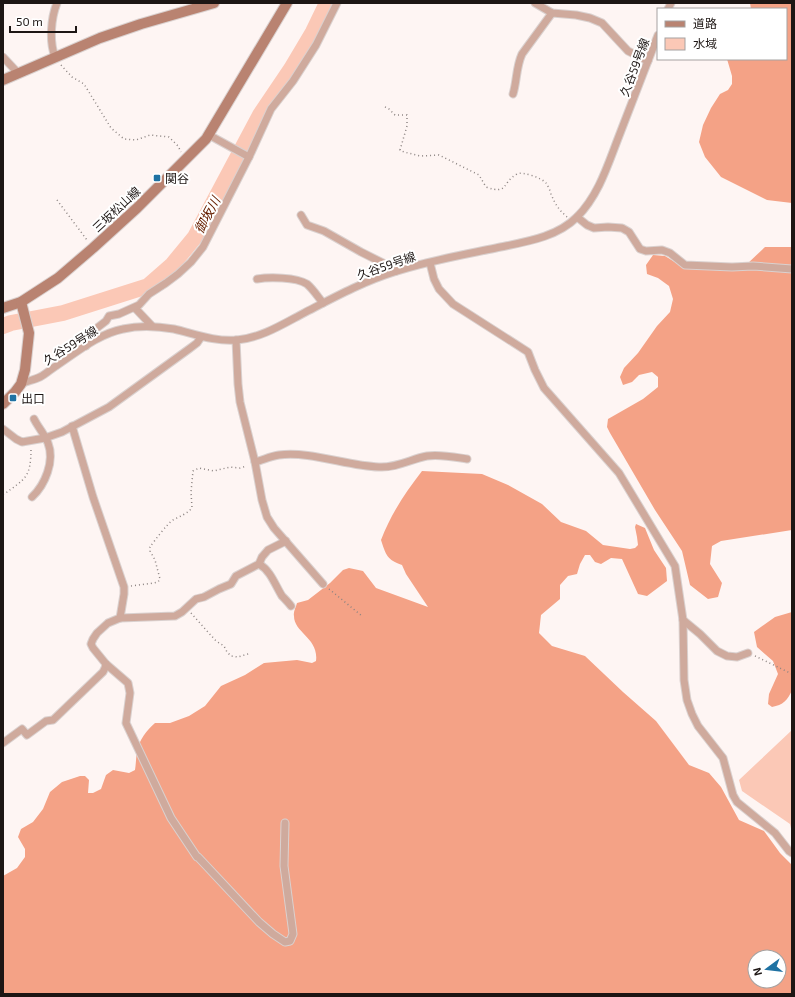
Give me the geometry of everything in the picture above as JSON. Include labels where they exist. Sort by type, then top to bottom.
[{"type":"main road","points":[[3,80],[100,38],[141,24],[214,3]]},
{"type":"main road","name":"三坂松山線","points":[[3,308],[22,304],[58,278],[93,248],[185,161],[209,135],[287,3]]},
{"type":"main road","points":[[3,404],[21,384],[25,370],[29,333],[22,304]]},
{"type":"street","points":[[56,57],[52,48],[52,28],[57,3]]},
{"type":"street","points":[[86,346],[94,331],[106,321],[109,316],[135,308],[149,294],[166,284],[178,274],[191,262],[203,247],[271,109],[293,81],[316,45],[337,3]]},
{"type":"street","points":[[535,3],[552,13],[576,15],[590,18],[602,23],[628,51],[648,61]]},
{"type":"street","points":[[513,94],[519,61],[522,54],[552,13]]},
{"type":"street","name":"久谷59号線","points":[[21,384],[40,376],[105,335],[121,329],[152,326],[174,329],[221,340],[236,340],[261,334],[370,280],[396,271],[538,238],[558,230],[574,219],[588,204],[600,185],[657,38]]},
{"type":"street","points":[[3,57],[18,73]]},
{"type":"street","points":[[209,135],[248,156]]},
{"type":"street","points":[[301,215],[307,225],[324,231],[396,271]]},
{"type":"street","points":[[574,219],[594,228],[622,228],[628,232],[640,250],[662,250],[670,253],[685,265],[732,267],[753,266],[792,269]]},
{"type":"street","points":[[430,263],[434,280],[439,289],[453,304],[528,352],[544,388],[619,473],[674,566],[683,620],[684,680],[687,700],[692,714],[698,726],[723,758],[733,795],[737,802],[775,833],[792,853]]},
{"type":"street","points":[[257,278],[265,277],[291,279],[302,282],[307,284],[323,303]]},
{"type":"street","points":[[135,308],[152,326]]},
{"type":"street","points":[[3,429],[22,442],[46,438],[62,432],[109,407],[193,346],[202,336]]},
{"type":"street","points":[[236,340],[240,402],[267,517],[274,528],[322,584]]},
{"type":"street","points":[[32,497],[44,484],[47,474],[49,448],[46,438],[34,420]]},
{"type":"street","points":[[72,426],[93,497],[124,588],[120,618]]},
{"type":"street","points":[[255,462],[279,455],[294,455],[334,459],[364,466],[390,467],[427,456],[437,455],[467,459]]},
{"type":"street","points":[[285,823],[284,866],[293,934],[290,941],[285,942],[259,922],[197,857],[171,818],[126,723],[130,693],[128,683],[106,664],[91,644],[97,633],[108,623],[120,618],[175,616],[196,599],[204,597],[230,584],[236,576],[259,564],[262,557],[268,550],[286,541]]},
{"type":"street","points":[[259,564],[269,573],[283,597],[291,606]]},
{"type":"street","points":[[683,620],[717,651],[727,656],[737,657],[748,653]]},
{"type":"street","points":[[3,743],[22,729],[28,735],[46,721],[53,720],[103,672],[106,664]]},
{"type":"path","points":[[56,57],[65,71],[84,84],[115,132],[124,139],[136,140],[150,135],[169,137],[178,146],[185,161]]},
{"type":"path","points":[[385,106],[395,115],[408,115],[407,126],[400,150],[420,156],[439,155],[479,175],[486,187],[497,190],[502,189],[514,176],[520,173],[543,180],[547,184],[557,207],[574,219]]},
{"type":"path","points":[[57,200],[93,248]]},
{"type":"path","points":[[3,495],[27,476],[30,470],[31,441]]},
{"type":"path","points":[[124,588],[154,583],[158,582],[160,579],[150,547],[168,524],[189,512],[192,508],[191,476],[193,471],[199,468],[214,471],[230,467],[240,468],[246,467],[255,462]]},
{"type":"path","points":[[322,584],[362,616]]},
{"type":"path","points":[[186,608],[216,641],[224,646],[231,656],[238,657],[251,652]]},
{"type":"path","points":[[748,653],[792,674]]},
{"type":"shaded area","points":[[750,3],[792,3],[792,203],[767,200],[721,177],[705,157],[699,142],[703,125],[711,108],[720,94],[728,90],[732,84],[732,76],[727,60],[787,60],[787,8],[751,8]]},
{"type":"shaded area","points":[[765,247],[792,247],[792,530],[721,541],[712,546],[710,564],[722,583],[718,597],[708,599],[690,585],[682,551],[655,510],[610,433],[607,427],[608,419],[643,399],[658,387],[658,377],[652,372],[639,375],[632,382],[623,385],[620,377],[624,368],[638,353],[657,326],[670,312],[673,299],[669,286],[658,278],[647,274],[646,265],[653,255],[665,256],[683,267],[746,265]]},
{"type":"shaded area","points":[[422,471],[482,474],[508,485],[542,504],[561,522],[586,531],[603,545],[630,549],[635,548],[638,545],[635,527],[636,524],[645,528],[654,550],[666,568],[667,581],[647,596],[638,594],[622,559],[611,558],[601,564],[595,562],[590,555],[585,555],[577,574],[568,576],[560,585],[560,599],[541,615],[539,633],[552,646],[585,656],[656,721],[689,765],[709,773],[721,787],[739,820],[764,831],[780,853],[792,865],[792,994],[3,994],[3,876],[17,868],[25,857],[25,849],[18,837],[21,829],[33,822],[43,809],[50,792],[62,782],[80,776],[85,776],[89,780],[88,793],[93,793],[101,789],[106,775],[113,770],[129,773],[135,770],[137,751],[141,739],[155,723],[170,723],[189,716],[205,706],[221,686],[245,675],[264,663],[297,660],[312,663],[316,661],[314,647],[295,622],[294,611],[297,603],[308,600],[330,583],[343,570],[349,568],[363,571],[376,588],[428,607],[406,574],[402,565],[390,559],[384,550],[381,540],[404,496]]},
{"type":"shaded area","points":[[792,612],[792,690],[785,702],[772,707],[768,704],[769,694],[778,674],[773,661],[757,647],[754,632],[775,617]]},
{"type":"water","points":[[792,730],[792,833],[790,824],[742,791],[739,780]]},
{"type":"waterway","name":"御坂川","points":[[3,326],[11,323],[63,313],[148,286],[172,265],[195,237],[260,115],[291,69],[313,32],[327,3]]},
{"type":"place","name":"関谷","points":[[157,178]]},
{"type":"place","name":"出口","points":[[13,398]]}]
